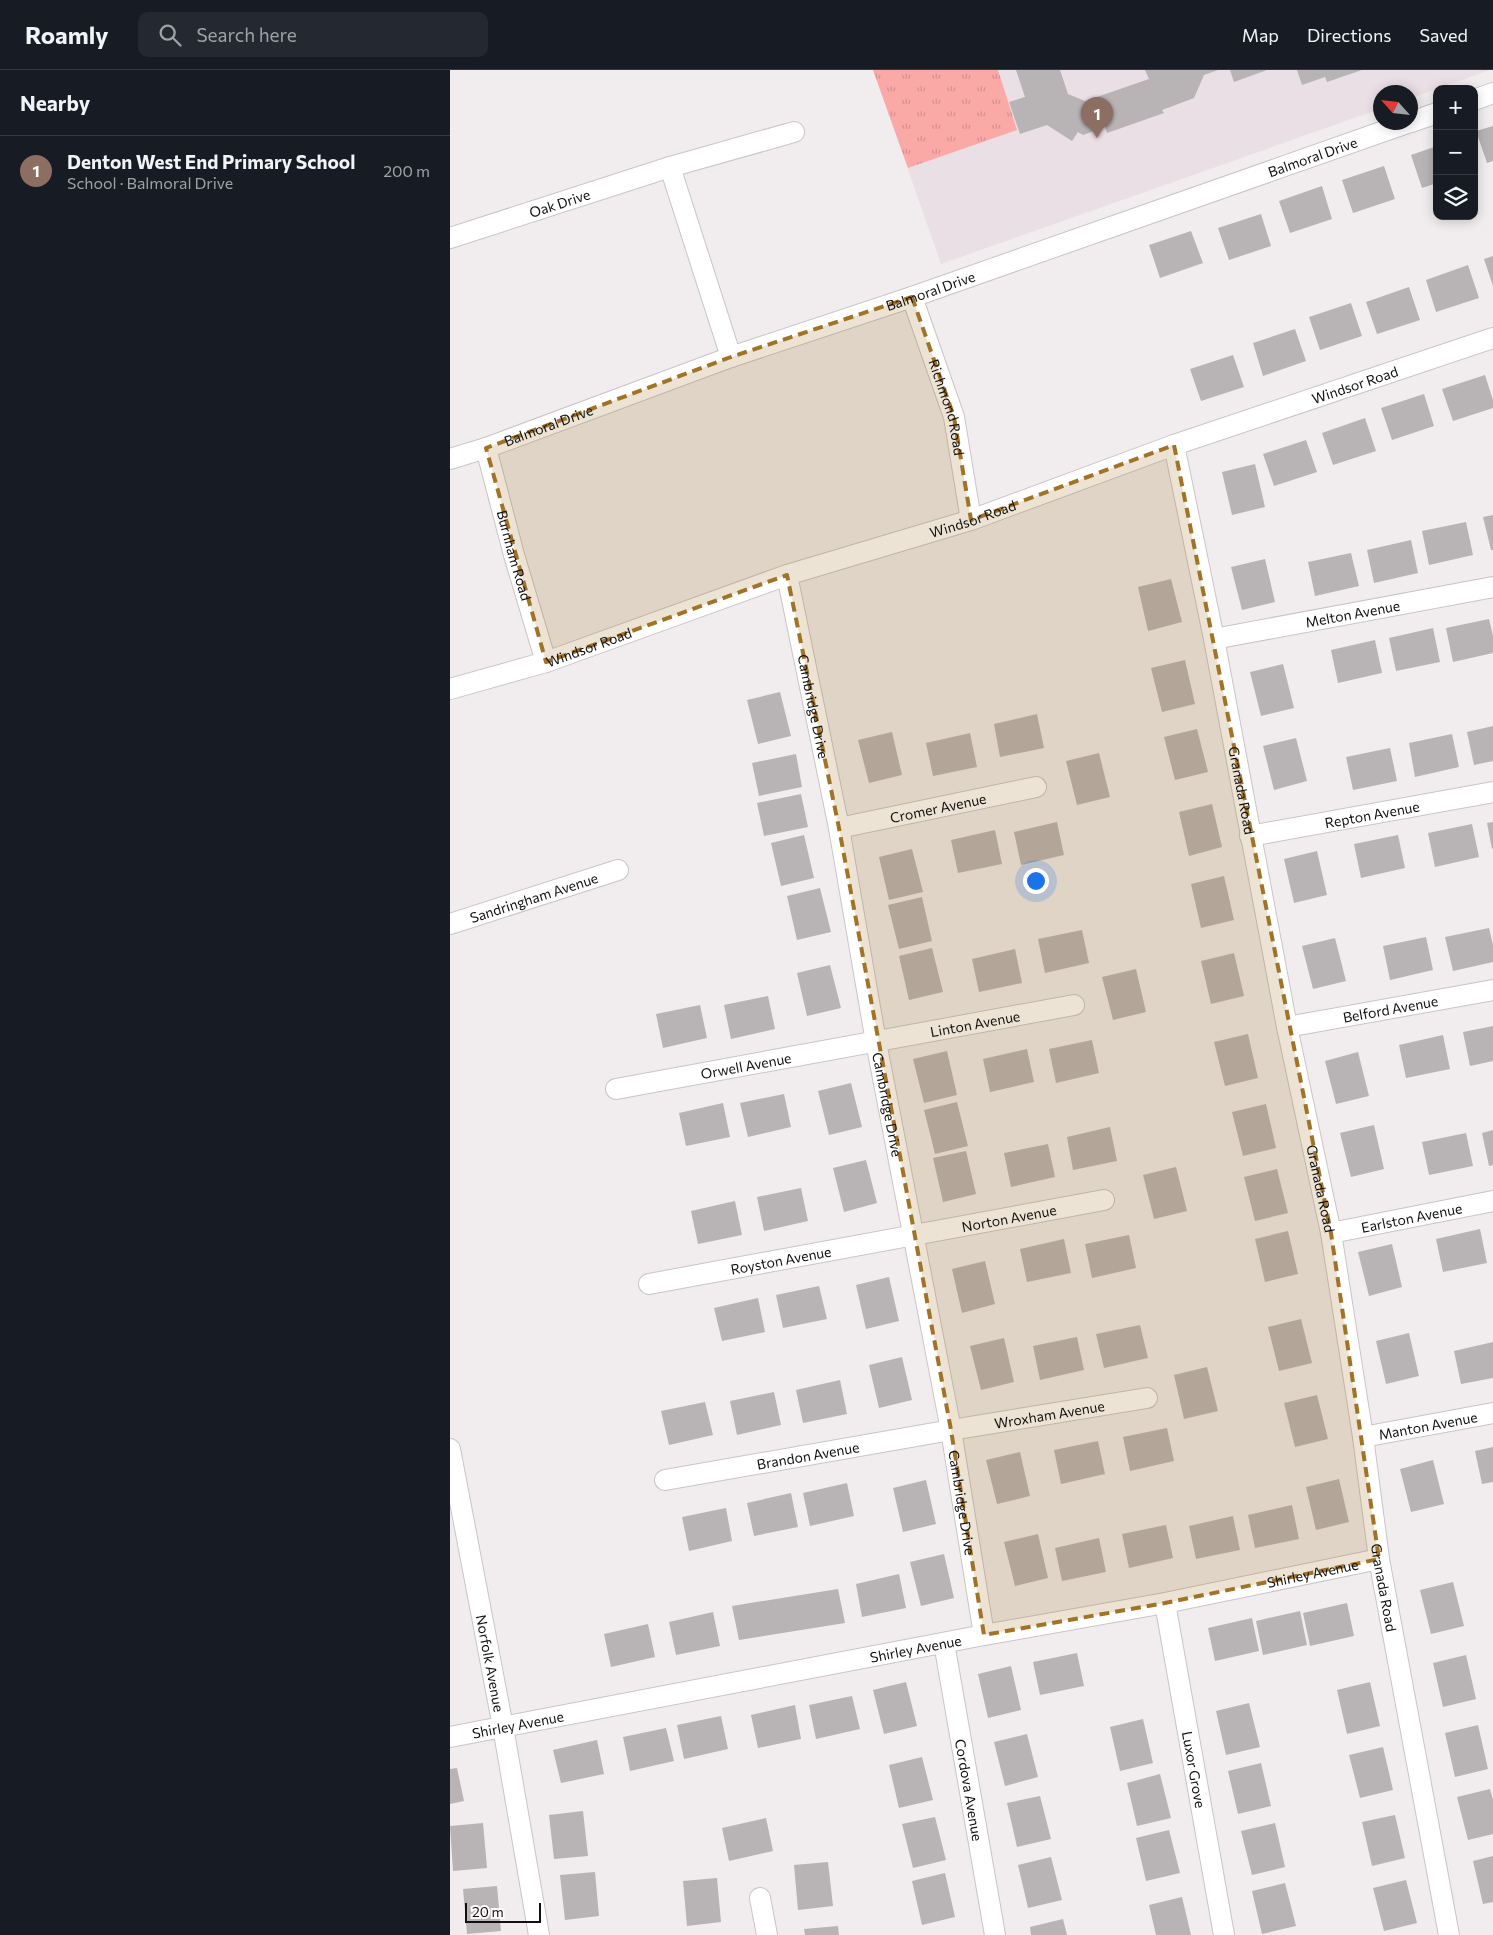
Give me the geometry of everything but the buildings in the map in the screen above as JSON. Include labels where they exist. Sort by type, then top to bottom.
[{"type":"street","points":[[1478,99],[1493,94]]},
{"type":"street","name":"Balmoral Drive","points":[[1418,119],[1433,114]]},
{"type":"street","name":"Balmoral Drive","points":[[450,459],[486,448],[731,357],[912,297],[1387,130]]},
{"type":"street","name":"Oak Drive","points":[[450,238],[670,167],[794,132]]},
{"type":"street","points":[[670,167],[731,357]]},
{"type":"street","name":"Richmond Road","points":[[912,297],[954,417],[971,520]]},
{"type":"street","name":"Windsor Road","points":[[450,689],[546,662],[787,575],[971,520],[1174,445],[1493,338]]},
{"type":"street","name":"Granada Road","points":[[1174,445],[1214,639],[1287,1027],[1331,1233],[1363,1437],[1379,1559],[1449,1935]]},
{"type":"street","name":"Burnham Road","points":[[486,448],[514,555],[546,662]]},
{"type":"street","name":"Cambridge Drive","points":[[787,575],[839,828],[876,1042],[951,1430],[984,1634]]},
{"type":"street","name":"Melton Avenue","points":[[1214,639],[1493,587]]},
{"type":"street","name":"Cromer Avenue","points":[[839,828],[1036,786]]},
{"type":"street","name":"Repton Avenue","points":[[1250,836],[1493,792]]},
{"type":"street","name":"Sandringham Avenue","points":[[450,924],[618,870]]},
{"type":"street","name":"Belford Avenue","points":[[1287,1027],[1493,990]]},
{"type":"street","name":"Linton Avenue","points":[[876,1042],[1074,1005]]},
{"type":"street","name":"Orwell Avenue","points":[[616,1089],[876,1042]]},
{"type":"street","name":"Norton Avenue","points":[[914,1236],[1104,1200]]},
{"type":"street","name":"Earlston Avenue","points":[[1331,1233],[1493,1201]]},
{"type":"street","name":"Royston Avenue","points":[[649,1284],[914,1236]]},
{"type":"street","name":"Wroxham Avenue","points":[[951,1430],[1147,1398]]},
{"type":"street","name":"Manton Avenue","points":[[1363,1437],[1493,1413]]},
{"type":"street","name":"Brandon Avenue","points":[[665,1480],[951,1430]]},
{"type":"street","name":"Norfolk Avenue","points":[[450,1449],[503,1727],[539,1935]]},
{"type":"street","name":"Shirley Avenue","points":[[450,1737],[984,1634],[1165,1603],[1379,1559]]},
{"type":"street","name":"Luxor Grove","points":[[1165,1603],[1224,1935]]},
{"type":"street","name":"Cordova Avenue","points":[[944,1643],[995,1935]]},
{"type":"street","points":[[760,1898],[767,1935]]},
{"type":"highlighted area","points":[[912,297],[954,417],[971,520],[1174,445],[1331,1233],[1379,1559],[1165,1603],[984,1635],[951,1430],[839,828],[787,575],[546,662],[486,448],[731,357]]},
{"type":"shaded area","points":[[873,70],[1490,70],[1448,85],[1433,85],[1433,90],[1418,96],[1418,85],[1373,85],[1373,111],[941,264]]},
{"type":"green space","points":[[873,70],[998,70],[1017,130],[908,168]]},
{"type":"place","name":"Denton West End Primary School","points":[[1097,138]]}]
